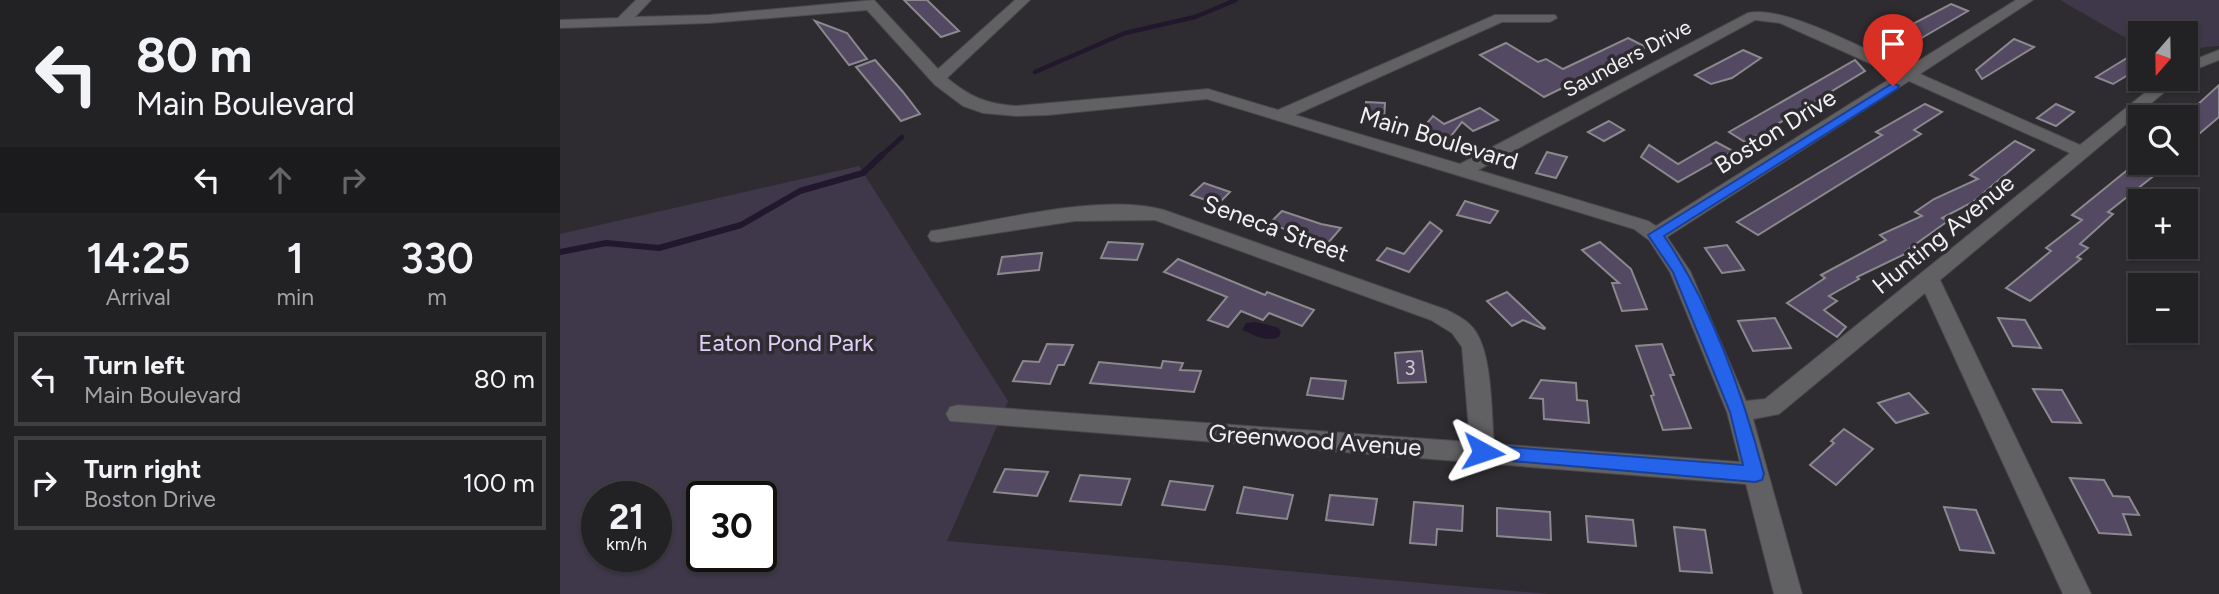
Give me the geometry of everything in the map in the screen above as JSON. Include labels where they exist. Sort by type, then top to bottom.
[{"type":"street","points":[[623,21],[644,0]]},
{"type":"street","points":[[939,77],[1023,0]]},
{"type":"street","name":"Boston Drive","points":[[1656,235],[1909,77],[2026,0]]},
{"type":"street","points":[[560,24],[709,19],[868,2]]},
{"type":"street","name":"Main Boulevard","points":[[868,2],[939,77],[968,102],[996,110],[1032,111],[1201,94],[1281,115],[1621,218],[1656,235],[1681,271],[1739,412],[1788,594]]},
{"type":"street","name":"Saunders Drive","points":[[1462,171],[1751,15],[1766,15],[1785,20],[2084,153]]},
{"type":"street","points":[[1281,115],[1500,18],[1550,18]]},
{"type":"street","points":[[2198,63],[2219,55]]},
{"type":"street","name":"Hunting Avenue","points":[[1739,412],[1771,407],[2158,91]]},
{"type":"street","name":"Seneca Street","points":[[938,236],[1084,214],[1157,214],[1439,315],[1461,326],[1468,334],[1473,347],[1483,452]]},
{"type":"street","points":[[1929,279],[2077,594]]},
{"type":"street","name":"Greenwood Avenue","points":[[958,414],[1755,474]]},
{"type":"green space","points":[[2060,0],[2219,0],[2219,46],[2198,50],[2198,21],[2128,21],[2128,39]]},
{"type":"green space","name":"Eaton Pond Park","points":[[859,166],[1008,401],[947,541],[1550,594],[560,594],[560,234]]},
{"type":"shaded area","points":[[1255,322],[1277,327],[1281,331],[1279,337],[1264,338],[1242,330],[1246,323]]},
{"type":"building","points":[[904,0],[927,0],[959,31],[941,37]]},
{"type":"building","points":[[1951,4],[1968,11],[1894,54],[1870,44],[1906,23],[1911,25]]},
{"type":"building","points":[[815,21],[847,33],[867,59],[849,65]]},
{"type":"building","points":[[1628,38],[1646,47],[1544,97],[1480,55],[1506,43],[1538,62],[1546,59],[1563,69]]},
{"type":"building","points":[[2014,39],[2034,47],[1982,79],[1976,70]]},
{"type":"building","points":[[1743,50],[1761,58],[1732,78],[1711,84],[1695,75]]},
{"type":"building","points":[[2128,57],[2128,75],[2113,84],[2096,77]]},
{"type":"building","points":[[875,60],[920,114],[901,121],[856,67]]},
{"type":"building","points":[[1855,60],[1865,71],[1766,131],[1745,142],[1729,132]]},
{"type":"building","points":[[2219,85],[2219,117],[2198,135],[2198,105]]},
{"type":"building","points":[[1366,102],[1385,103],[1384,120],[1364,120]]},
{"type":"building","points":[[1925,104],[1942,112],[1914,130],[1921,134],[1758,235],[1737,222],[1882,135],[1876,132]]},
{"type":"building","points":[[2056,104],[2074,112],[2056,126],[2037,118]]},
{"type":"building","points":[[1480,108],[1498,120],[1473,131],[1462,122],[1445,144],[1416,136],[1433,116],[1444,124]]},
{"type":"building","points":[[1609,121],[1624,130],[1604,141],[1588,132]]},
{"type":"building","points":[[2015,141],[2034,150],[1973,202],[1942,218],[1948,221],[1906,251],[1909,252],[1857,277],[1859,279],[1829,296],[1837,301],[1824,310],[1846,327],[1837,337],[1787,303],[1825,278],[1821,275],[1886,240],[1880,235],[1922,216],[1915,212],[1934,199],[1978,179],[1970,175]]},
{"type":"building","points":[[1716,142],[1733,151],[1678,182],[1641,157],[1649,145],[1678,164]]},
{"type":"building","points":[[1547,152],[1567,157],[1556,178],[1536,173]]},
{"type":"building","points":[[2128,170],[2128,175],[2155,175],[2137,189],[2128,189],[2128,196],[2108,212],[2113,214],[2080,244],[2088,248],[2077,257],[2081,259],[2030,301],[2006,288],[2051,251],[2046,248],[2082,220],[2072,215]]},
{"type":"building","points":[[1204,183],[1230,192],[1218,204],[1191,195]]},
{"type":"building","points":[[1465,201],[1498,211],[1490,223],[1457,215]]},
{"type":"building","points":[[1282,211],[1341,228],[1328,243],[1269,224]]},
{"type":"building","points":[[1430,222],[1442,231],[1409,272],[1377,260],[1387,248],[1404,254]]},
{"type":"building","points":[[1108,242],[1143,244],[1137,260],[1101,258]]},
{"type":"building","points":[[1600,242],[1631,269],[1647,309],[1622,311],[1612,283],[1619,283],[1582,250]]},
{"type":"building","points":[[1727,245],[1744,270],[1722,273],[1705,248]]},
{"type":"building","points":[[1042,253],[1039,270],[998,274],[1002,257]]},
{"type":"building","points":[[1178,259],[1265,295],[1267,292],[1314,310],[1302,326],[1269,313],[1263,320],[1241,311],[1228,327],[1208,320],[1227,297],[1164,272]]},
{"type":"building","points":[[1507,292],[1545,328],[1523,320],[1512,326],[1487,301]]},
{"type":"building","points":[[1775,318],[1791,348],[1753,351],[1738,321]]},
{"type":"building","points":[[1998,318],[2025,320],[2041,348],[2013,346]]},
{"type":"building","points":[[1047,344],[1073,345],[1064,365],[1058,365],[1050,384],[1013,381],[1023,361],[1039,362]]},
{"type":"building","points":[[1662,344],[1674,375],[1670,375],[1691,428],[1663,430],[1651,396],[1654,395],[1636,346]]},
{"type":"building","points":[[1422,351],[1426,382],[1398,383],[1395,353]]},
{"type":"building","points":[[1163,361],[1183,363],[1180,370],[1201,371],[1194,392],[1090,383],[1099,362],[1161,368]]},
{"type":"building","points":[[1311,378],[1346,381],[1343,399],[1307,395]]},
{"type":"building","points":[[1541,380],[1576,383],[1577,400],[1587,401],[1589,423],[1544,419],[1543,399],[1530,398]]},
{"type":"building","points":[[2033,389],[2062,390],[2081,423],[2052,422]]},
{"type":"building","points":[[1909,393],[1928,413],[1896,423],[1878,403]]},
{"type":"building","points":[[1844,429],[1873,449],[1836,485],[1810,465],[1834,443],[1831,441]]},
{"type":"building","points":[[1005,469],[1048,472],[1037,496],[994,492]]},
{"type":"building","points":[[1080,475],[1130,479],[1121,505],[1070,501]]},
{"type":"building","points":[[2070,478],[2104,480],[2113,496],[2129,497],[2139,515],[2123,514],[2131,535],[2099,533]]},
{"type":"building","points":[[1170,481],[1213,486],[1205,510],[1162,505]]},
{"type":"building","points":[[1244,487],[1293,495],[1287,519],[1237,513]]},
{"type":"building","points":[[1330,495],[1377,499],[1373,525],[1326,520]]},
{"type":"building","points":[[1414,502],[1463,506],[1462,531],[1437,529],[1436,545],[1410,543]]},
{"type":"building","points":[[1944,507],[1976,510],[1994,553],[1960,550]]},
{"type":"building","points":[[1497,508],[1550,512],[1551,540],[1497,536]]},
{"type":"building","points":[[1586,516],[1633,520],[1636,546],[1588,542]]},
{"type":"building","points":[[1674,527],[1705,530],[1712,573],[1680,571]]},
{"type":"waterway","points":[[1035,72],[1125,33],[1195,17],[1236,0]]},
{"type":"waterway","points":[[880,157],[902,137]]},
{"type":"waterway","points":[[560,252],[606,243],[659,248],[741,225],[800,191],[863,173],[882,155]]},
{"type":"route","points":[[1483,452],[1755,474],[1739,412],[1681,271],[1656,235],[1893,86]]}]
